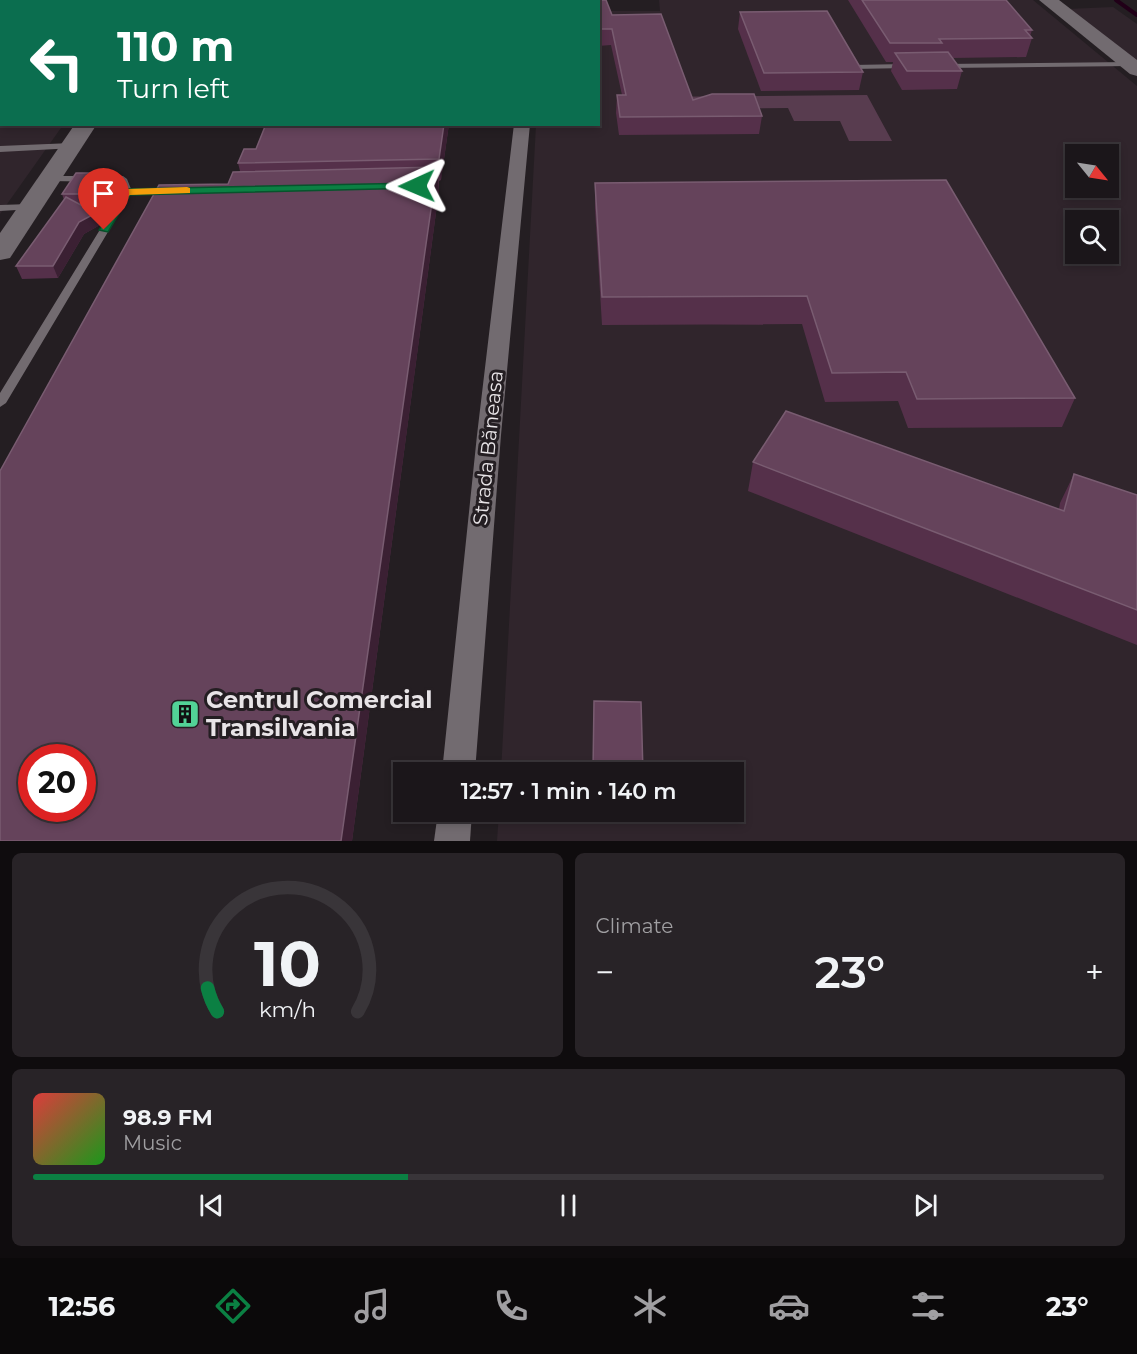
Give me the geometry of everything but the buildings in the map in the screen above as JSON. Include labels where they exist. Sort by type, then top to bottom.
[{"type":"street","points":[[1048,0],[1133,67]]},
{"type":"street","points":[[0,252],[85,126]]},
{"type":"street","name":"Strada Băneasa","points":[[459,762],[489,435],[522,126]]},
{"type":"street","points":[[452,841],[454,822]]},
{"type":"lane","points":[[852,67],[921,66]]},
{"type":"lane","points":[[932,66],[1133,67]]},
{"type":"lane","points":[[0,149],[72,146]]},
{"type":"lane","points":[[0,403],[127,192],[123,179],[50,179]]},
{"type":"lane","points":[[127,192],[185,190]]},
{"type":"lane","points":[[0,208],[30,207]]},
{"type":"shaded area","points":[[659,0],[1033,0],[1137,86],[1137,841],[497,841],[498,822],[744,822],[744,762],[502,762],[536,126],[600,126],[600,11],[660,11]]},
{"type":"shaded area","points":[[1113,7],[1137,24],[1137,64],[1067,9]]},
{"type":"shaded area","points":[[867,95],[892,141],[849,141],[840,121],[794,121],[788,108],[641,110],[639,97]]},
{"type":"shaded area","points":[[0,126],[62,126],[0,214]]},
{"type":"waterway","points":[[1116,0],[1137,15]]},
{"type":"slow traffic","points":[[123,198],[127,192],[187,190]]},
{"type":"place","name":"Centrul Comercial Transilvania","points":[[185,714]]},
{"type":"route","points":[[104,230],[127,192],[417,186]]}]
